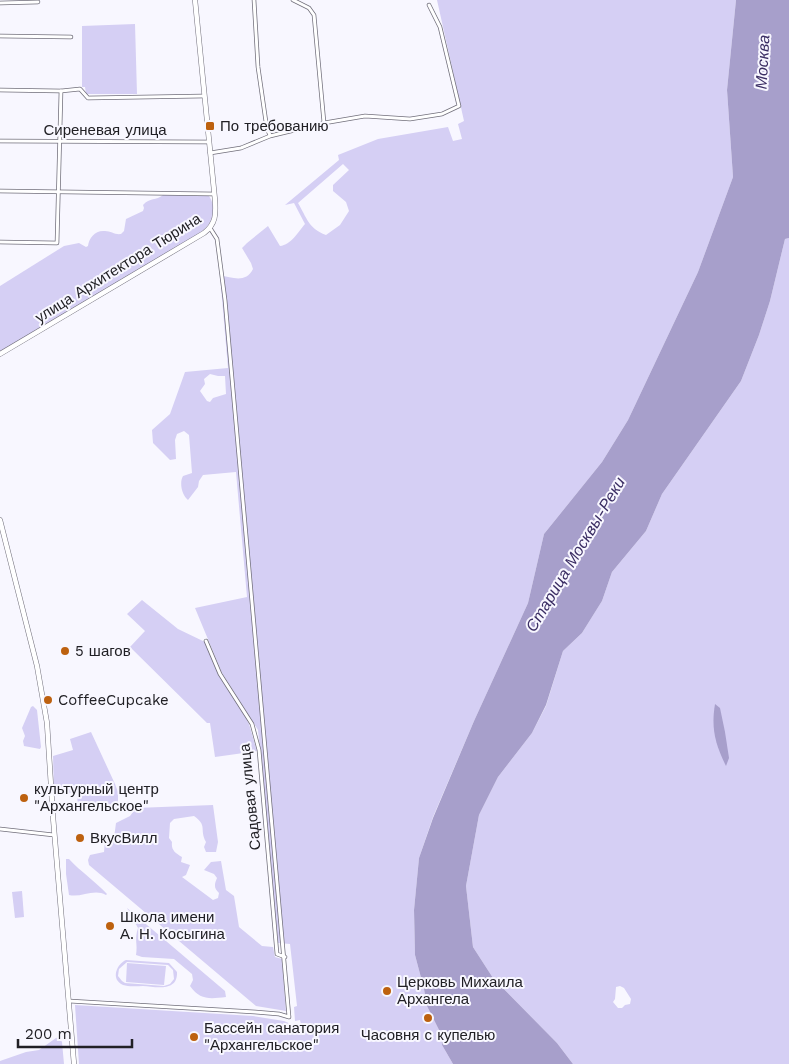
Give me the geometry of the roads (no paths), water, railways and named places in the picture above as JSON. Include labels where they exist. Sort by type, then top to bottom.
[{"type":"street","name":"улица Архитектора Тюрина","points":[[0,354],[210,228],[215,217],[215,194],[194,0]]},
{"type":"street","points":[[254,0],[258,67],[267,129],[270,136]]},
{"type":"street","points":[[293,0],[309,8],[314,15],[324,123]]},
{"type":"street","points":[[0,2],[38,2]]},
{"type":"street","points":[[210,153],[241,148],[270,136],[324,123],[365,116],[410,119],[442,114],[458,106],[440,27],[430,5]]},
{"type":"street","points":[[0,36],[71,37]]},
{"type":"street","points":[[0,90],[61,91],[80,89],[88,98],[204,96]]},
{"type":"street","points":[[0,242],[58,243],[61,91]]},
{"type":"street","name":"Сиреневая улица","points":[[0,141],[209,142]]},
{"type":"street","points":[[0,191],[215,194]]},
{"type":"street","points":[[69,1001],[255,1012],[279,1014],[289,1017],[225,300],[217,239],[210,228]]},
{"type":"street","points":[[0,520],[2,540],[44,702],[74,1064]]},
{"type":"street","name":"Садовая улица","points":[[206,641],[220,674],[252,724],[259,750],[277,954],[285,957]]},
{"type":"street","points":[[0,829],[54,835]]},
{"type":"water","points":[[736,0],[789,0],[789,238],[785,239],[770,301],[741,381],[662,494],[646,531],[612,572],[602,601],[582,633],[563,651],[546,705],[532,733],[498,777],[479,815],[466,886],[473,947],[493,978],[557,1043],[573,1064],[453,1064],[442,1045],[441,1034],[427,1006],[415,955],[414,910],[419,858],[433,818],[474,721],[528,603],[544,534],[602,462],[628,420],[698,272],[733,177],[727,90]]},
{"type":"water","points":[[715,704],[720,708],[725,732],[729,758],[726,766],[715,736],[713,721]]},
{"type":"place","name":"По требованию","points":[[210,126]]},
{"type":"place","name":"5 шагов","points":[[65,651]]},
{"type":"place","name":"CoffeeCupcake","points":[[48,700]]},
{"type":"place","name":"культурный центр \"Архангельское\"","points":[[24,798]]},
{"type":"place","name":"ВкусВилл","points":[[80,838]]},
{"type":"place","name":"Школа имени А. Н. Косыгина","points":[[110,926]]},
{"type":"place","name":"Церковь Михаила Архангела","points":[[387,991]]},
{"type":"place","name":"Часовня с купелью","points":[[428,1018]]},
{"type":"place","name":"Бассейн санатория \"Архангельское\"","points":[[194,1037]]},
{"type":"water label","name":"Москва","points":[[762,62]]},
{"type":"water label","name":"Старица Москвы-Реки","points":[[575,554]]}]
